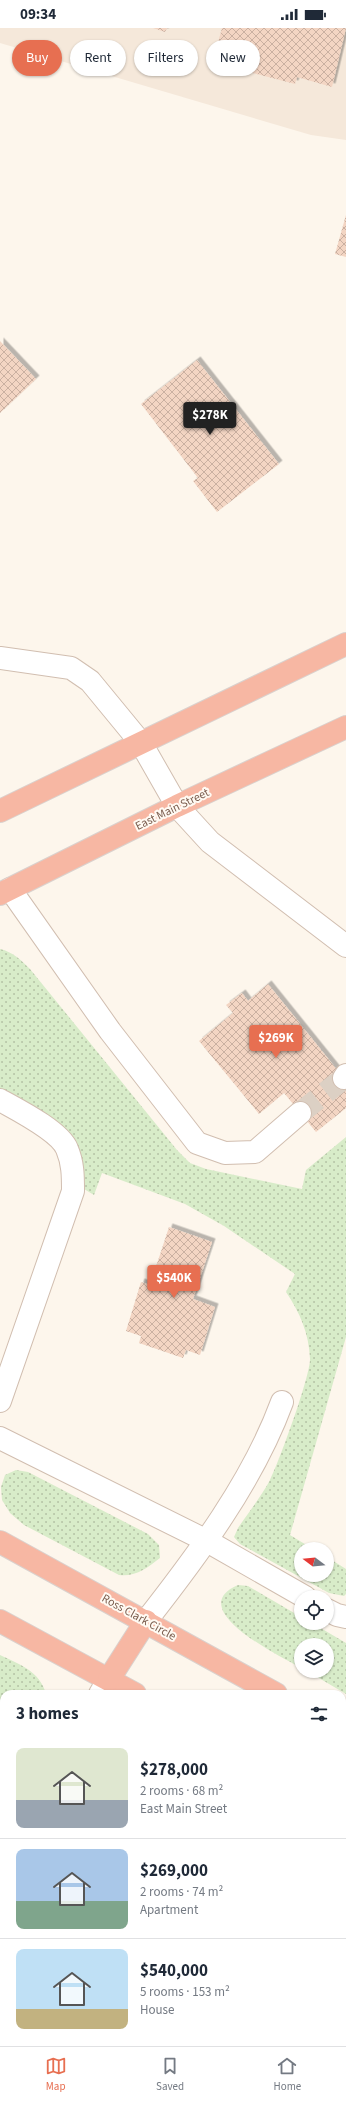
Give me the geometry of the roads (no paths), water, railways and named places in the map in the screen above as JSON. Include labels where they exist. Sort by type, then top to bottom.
[{"type":"highway","points":[[0,811],[346,644]]},
{"type":"highway","name":"East Main Street","points":[[5,891],[177,806],[346,727]]},
{"type":"highway","name":"Ross Clark Circle","points":[[0,1542],[269,1690]]},
{"type":"highway","points":[[0,1621],[104,1687],[117,1690]]},
{"type":"highway","points":[[104,1687],[146,1621]]},
{"type":"street","points":[[0,658],[71,668],[90,681],[141,743],[177,806],[210,842],[346,946]]},
{"type":"street","points":[[5,891],[110,1031],[197,1143],[225,1153],[256,1152],[300,1113]]},
{"type":"street","points":[[0,1100],[47,1128],[67,1147],[73,1167],[73,1191],[0,1402]]},
{"type":"street","points":[[146,1621],[207,1541],[258,1456],[282,1402]]},
{"type":"street","points":[[0,1438],[207,1541],[294,1591]]},
{"type":"street","points":[[334,1614],[346,1617]]},
{"type":"tunnel","points":[[300,1113],[344,1078]]}]
